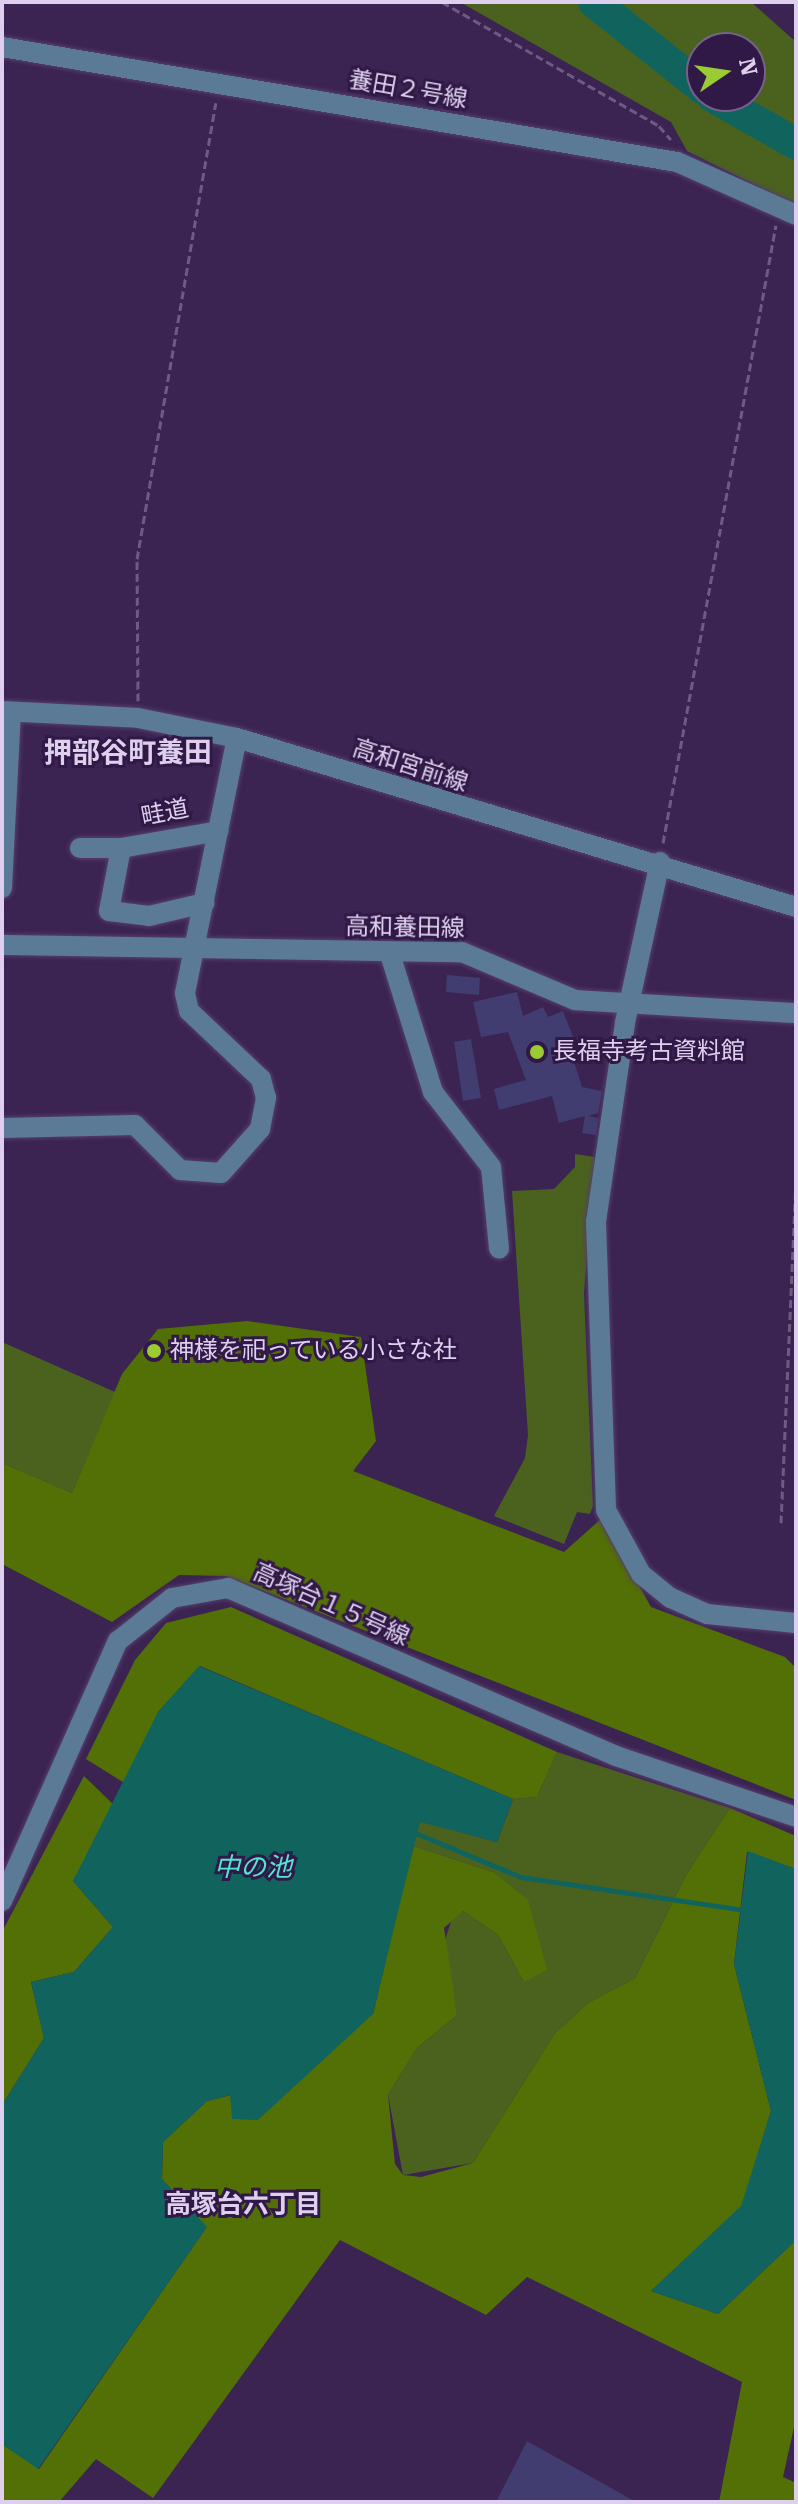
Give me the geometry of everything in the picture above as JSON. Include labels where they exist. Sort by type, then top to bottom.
[{"type":"street","name":"養田２号線","points":[[2,47],[677,162],[789,212]]},
{"type":"street","name":"高和宮前線","points":[[7,711],[138,718],[237,738],[525,831],[660,862],[796,907]]},
{"type":"street","points":[[2,888],[7,711]]},
{"type":"street","points":[[2,1128],[135,1125],[180,1170],[221,1173],[260,1129],[266,1098],[244,1057],[189,1011],[185,993],[237,738]]},
{"type":"street","name":"畦道","points":[[80,848],[121,848],[219,831]]},
{"type":"street","name":"畦道","points":[[101,948],[117,909],[121,848]]},
{"type":"street","points":[[660,862],[631,1006],[596,1222],[606,1510],[641,1574],[671,1598],[707,1614],[796,1623]]},
{"type":"street","points":[[117,909],[149,916],[205,903]]},
{"type":"street","name":"高和養田線","points":[[2,945],[390,954],[462,952],[575,1000],[631,1006],[796,1013]]},
{"type":"street","points":[[390,954],[433,1092],[491,1167],[499,1249]]},
{"type":"street","name":"高塚台１５号線","points":[[2,1901],[37,1836],[118,1641],[172,1598],[228,1588],[616,1756],[796,1817]]},
{"type":"path","points":[[442,2],[659,126],[676,146],[677,162]]},
{"type":"path","points":[[138,718],[137,559],[219,84]]},
{"type":"path","points":[[660,862],[789,212]]},
{"type":"path","points":[[781,1523],[796,1176]]},
{"type":"shaded area","points":[[460,2],[751,2],[796,42],[796,205],[687,151],[671,122]]},
{"type":"shaded area","points":[[575,1154],[595,1157],[584,1293],[593,1506],[590,1514],[577,1512],[564,1544],[494,1516],[525,1458],[528,1435],[512,1191],[554,1189],[575,1167]]},
{"type":"shaded area","points":[[2,1342],[115,1392],[72,1493],[2,1463]]},
{"type":"shaded area","points":[[557,1752],[730,1808],[686,1875],[635,1978],[588,2003],[555,2033],[473,2163],[403,2175],[388,2095],[417,2048],[457,2015],[443,1947],[452,1918],[463,1911],[498,1935],[524,1982],[493,1872],[413,1846],[420,1821],[497,1842],[513,1799],[537,1797]]},
{"type":"green space","points":[[247,1321],[361,1337],[376,1441],[353,1471],[564,1552],[602,1518],[651,1607],[785,1657],[796,1668],[796,1800],[226,1576],[179,1575],[112,1622],[2,1564],[2,1463],[72,1493],[122,1374],[158,1329]]},
{"type":"green space","points":[[231,1607],[557,1752],[537,1797],[513,1799],[200,1666],[158,1712],[126,1784],[86,1759],[135,1660],[166,1623]]},
{"type":"green space","points":[[84,1776],[116,1807],[73,1881],[113,1927],[74,1972],[31,1982],[44,2038],[2,2105],[2,1932]]},
{"type":"green space","points":[[730,1808],[796,1836],[796,1869],[747,1852],[734,1964],[771,2111],[742,2206],[651,2291],[718,2314],[796,2240],[796,2418],[783,2477],[796,2483],[796,2502],[719,2502],[742,2382],[527,2277],[486,2315],[340,2240],[153,2498],[96,2459],[59,2502],[2,2502],[2,2444],[39,2469],[206,2228],[162,2179],[163,2142],[207,2101],[231,2095],[373,2014],[413,1846],[493,1872],[528,1900],[547,1970],[524,1982],[498,1935],[463,1911],[444,1928],[457,2015],[417,2048],[388,2095],[395,2164],[403,2175],[421,2177],[473,2163],[555,2033],[588,2003],[635,1978],[686,1875]]},
{"type":"water","name":"中の池","points":[[199,1666],[513,1799],[497,1842],[420,1822],[373,2014],[258,2120],[232,2119],[230,2095],[207,2101],[163,2142],[162,2179],[207,2227],[38,2469],[2,2444],[2,2105],[44,2038],[31,1982],[74,1972],[113,1927],[73,1881],[158,1712]]},
{"type":"water","points":[[748,1851],[796,1869],[796,2240],[718,2314],[651,2291],[741,2206],[771,2111],[734,1964]]},
{"type":"building","points":[[447,975],[480,978],[479,995],[446,992]]},
{"type":"building","points":[[517,992],[523,1016],[543,1007],[548,1017],[563,1011],[580,1055],[573,1058],[582,1087],[602,1091],[598,1113],[588,1116],[598,1118],[596,1135],[582,1133],[585,1116],[559,1123],[552,1096],[499,1110],[494,1089],[526,1080],[508,1032],[481,1037],[473,1002]]},
{"type":"building","points":[[471,1039],[481,1098],[463,1101],[454,1042]]},
{"type":"building","points":[[527,2441],[636,2502],[496,2502]]},
{"type":"waterway","points":[[594,2],[686,75]]},
{"type":"waterway","points":[[740,112],[796,144]]},
{"type":"waterway","points":[[413,1832],[521,1877],[744,1910]]},
{"type":"place","name":"長福寺考古資料館","points":[[537,1052]]},
{"type":"place","name":"神様を祀っている小さな社","points":[[154,1351]]},
{"type":"district","name":"押部谷町養田","points":[[128,753]]},
{"type":"district","name":"高塚台六丁目","points":[[243,2205]]}]
